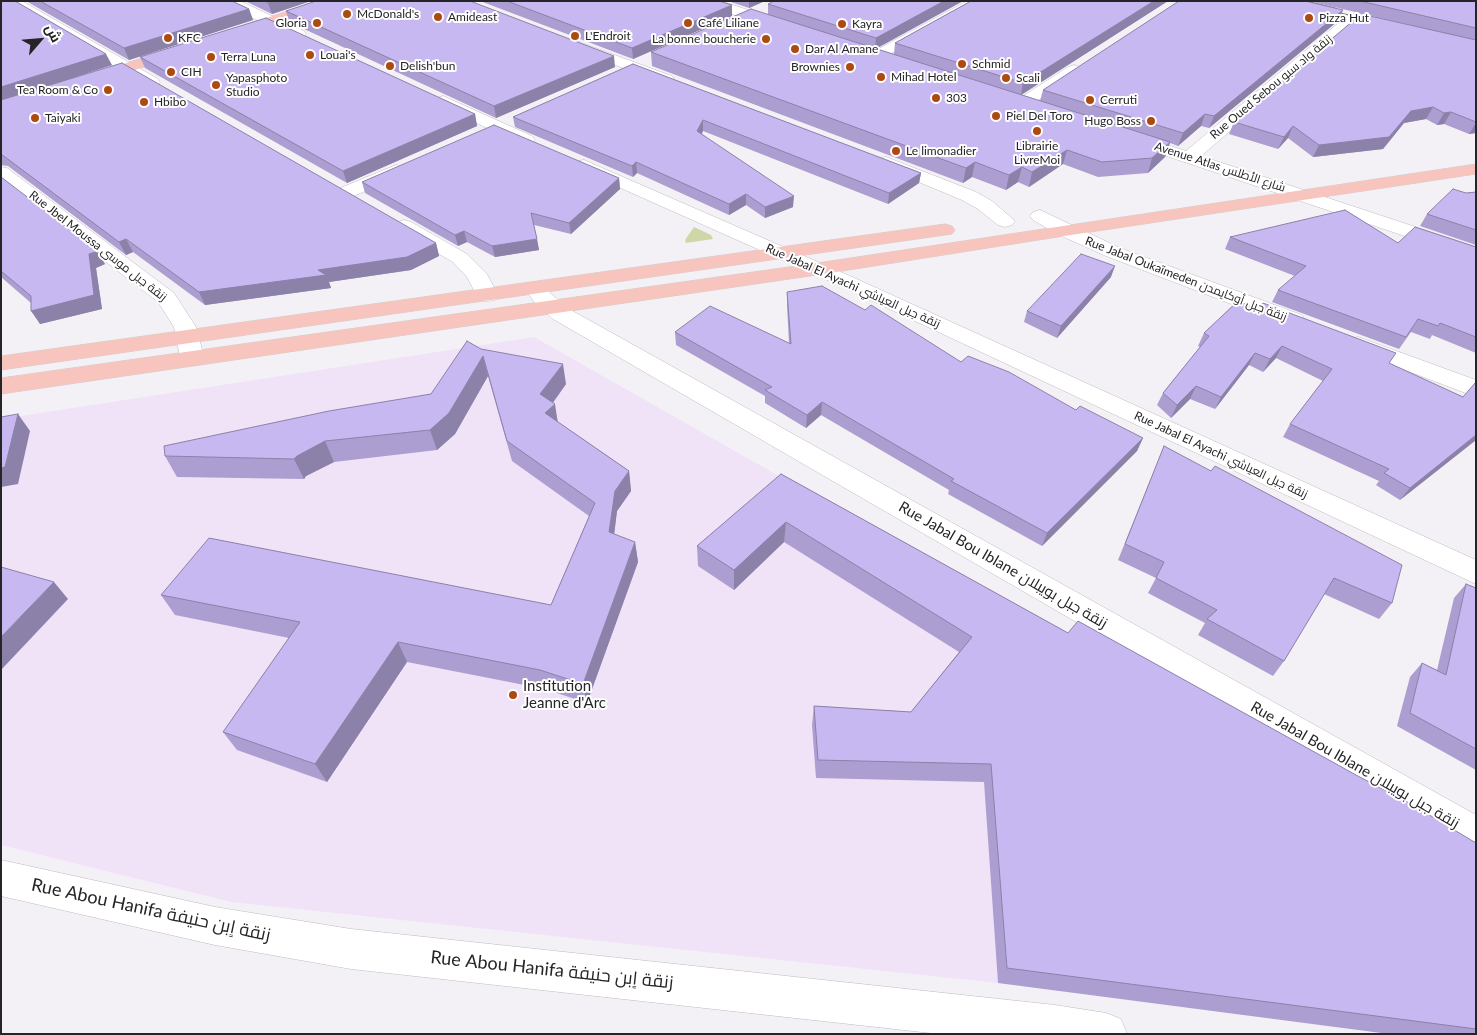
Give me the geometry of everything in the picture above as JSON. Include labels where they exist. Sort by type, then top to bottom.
[{"type":"main road","points":[[227,36],[334,1]]},
{"type":"main road","points":[[82,82],[191,47]]},
{"type":"main road","points":[[1,386],[190,347],[487,295],[544,297],[779,253],[1476,154]]},
{"type":"main road","points":[[1,363],[190,347],[544,297],[817,269],[1300,194],[1476,169]]},
{"type":"street","points":[[12,1],[167,90]]},
{"type":"street","points":[[228,1],[316,42]]},
{"type":"street","points":[[706,1],[795,30]]},
{"type":"street","points":[[876,56],[978,1]]},
{"type":"street","points":[[728,25],[774,5]]},
{"type":"street","name":"Rue Oued Sebou زنقة واد سبو","points":[[1189,156],[1362,13],[1338,10]]},
{"type":"street","points":[[561,39],[678,84]]},
{"type":"street","points":[[858,50],[895,62]]},
{"type":"street","points":[[615,74],[650,59]]},
{"type":"street","points":[[1023,103],[1085,63]]},
{"type":"street","points":[[425,93],[537,144]]},
{"type":"street","points":[[1005,97],[1042,109]]},
{"type":"street","points":[[479,134],[515,119]]},
{"type":"street","name":"Avenue Atlas شارع الأطلس","points":[[1115,133],[1189,156],[1476,254]]},
{"type":"street","points":[[869,156],[951,187],[985,205],[1005,221]]},
{"type":"street","name":"Rue Jabal El Ayachi زنقة جبل العياشي","points":[[572,160],[696,213],[779,253],[1476,573]]},
{"type":"street","points":[[345,193],[408,166]]},
{"type":"street","name":"Rue Jbel Moussa زنقة جبل موسى","points":[[1,172],[150,284],[173,306],[185,327],[190,347]]},
{"type":"street","points":[[328,183],[362,202]]},
{"type":"street","name":"Rue Jabal Oukaïmeden زنقة جبل أوكايمدن","points":[[1040,216],[1064,230],[1113,252],[1312,327]]},
{"type":"street","points":[[388,217],[460,258],[476,274],[487,295]]},
{"type":"street","name":"Rue Jabal Bou Iblane زنقة جبل بويبلان","points":[[544,297],[561,314],[1476,834]]},
{"type":"street","points":[[1339,337],[1476,389]]},
{"type":"street","name":"Rue Abou Hanifa زنقة اٍبن حنيفة","points":[[1,878],[215,926],[351,948],[1036,1023],[1106,1034]]},
{"type":"shaded area","name":"Institution Jeanne d'Arc","points":[[534,337],[1070,641],[982,749],[998,983],[231,902],[1,845],[1,419]]},
{"type":"green space","points":[[694,227],[711,235],[713,239],[686,243],[685,240]]},
{"type":"building","points":[[1,1],[15,1],[106,54],[1,87]]},
{"type":"building","points":[[40,1],[232,1],[249,9],[124,48]]},
{"type":"building","points":[[316,1],[470,1],[614,56],[494,106],[286,11]]},
{"type":"building","points":[[507,1],[719,1],[732,5],[632,48]]},
{"type":"building","points":[[774,1],[944,1],[876,38],[768,4]]},
{"type":"building","points":[[971,1],[1154,1],[1023,83],[895,43]]},
{"type":"building","points":[[1179,1],[1305,1],[1343,10],[1214,116],[1205,114],[1183,133],[1043,90]]},
{"type":"building","points":[[1360,1],[1476,1],[1476,28]]},
{"type":"building","points":[[751,9],[1170,142],[1152,158],[1102,162],[1067,150],[1032,172],[1022,167],[1009,175],[975,162],[966,168],[651,52]]},
{"type":"building","points":[[1361,14],[1476,40],[1476,122],[1451,112],[1444,113],[1433,107],[1411,111],[1389,137],[1319,145],[1293,126],[1284,137],[1234,122]]},
{"type":"building","points":[[266,18],[475,114],[343,171],[140,57]]},
{"type":"building","points":[[122,63],[436,243],[407,257],[318,270],[326,275],[199,292],[126,239],[119,242],[1,154],[1,100]]},
{"type":"building","points":[[633,64],[921,173],[889,193],[703,120],[697,131],[794,196],[765,207],[746,194],[729,204],[636,162],[632,166],[513,117]]},
{"type":"building","points":[[494,125],[619,178],[569,223],[531,213],[537,239],[492,246],[464,231],[455,235],[362,182]]},
{"type":"building","points":[[1,177],[98,251],[89,254],[94,295],[31,311],[31,296],[1,271]]},
{"type":"building","points":[[1453,189],[1466,193],[1476,192],[1476,230],[1427,214]]},
{"type":"building","points":[[1345,210],[1398,243],[1415,227],[1476,247],[1476,337],[1440,323],[1438,326],[1418,319],[1406,337],[1278,290],[1306,266],[1230,237]]},
{"type":"building","points":[[1081,254],[1115,266],[1061,326],[1027,311]]},
{"type":"building","points":[[822,286],[865,310],[871,305],[961,362],[968,356],[1009,372],[1076,410],[1080,406],[1143,438],[1047,533],[951,481],[954,479],[822,402],[807,415],[765,390],[772,387],[675,332],[710,306],[791,344],[787,292]]},
{"type":"building","points":[[1238,301],[1257,309],[1263,303],[1396,353],[1389,363],[1463,397],[1476,383],[1476,435],[1410,488],[1384,473],[1389,469],[1290,424],[1332,369],[1282,346],[1270,359],[1255,353],[1221,397],[1196,386],[1177,405],[1163,393],[1209,336],[1204,333]]},
{"type":"building","points":[[467,341],[481,349],[563,364],[540,394],[555,404],[545,413],[629,471],[615,491],[609,532],[635,542],[583,684],[540,670],[398,642],[315,764],[223,732],[300,622],[161,595],[209,538],[551,605],[595,503],[507,441],[483,356],[449,413],[430,430],[325,441],[294,459],[165,456],[164,446],[329,411],[431,394]]},
{"type":"building","points":[[18,414],[5,467],[1,468],[1,417]]},
{"type":"building","points":[[1164,446],[1211,471],[1215,466],[1402,565],[1392,603],[1334,578],[1284,661],[1207,619],[1217,610],[1156,578],[1164,562],[1125,544]]},
{"type":"building","points":[[781,474],[1068,633],[1078,621],[1411,804],[1476,843],[1476,1029],[1007,968],[991,764],[818,760],[814,706],[911,712],[972,637],[786,522],[734,570],[697,546]]},
{"type":"building","points":[[1,567],[54,582],[1,637]]},
{"type":"building","points":[[1466,584],[1476,588],[1476,749],[1410,713],[1422,663],[1446,675]]},
{"type":"tram line","points":[[1306,1],[1335,8]]},
{"type":"tram line","points":[[1327,10],[1371,20]]},
{"type":"place","name":"McDonald's","points":[[347,14]]},
{"type":"place","name":"Amideast","points":[[438,17]]},
{"type":"place","name":"Pizza Hut","points":[[1309,18]]},
{"type":"place","name":"Gloria","points":[[317,23]]},
{"type":"place","name":"Café Liliane","points":[[688,23]]},
{"type":"place","name":"Kayra","points":[[842,24]]},
{"type":"place","name":"L'Endroit","points":[[575,36]]},
{"type":"place","name":"KFC","points":[[168,38]]},
{"type":"place","name":"La bonne boucherie","points":[[766,39]]},
{"type":"place","name":"Dar Al Amane","points":[[795,49]]},
{"type":"place","name":"Louai's","points":[[310,55]]},
{"type":"place","name":"Terra Luna","points":[[211,57]]},
{"type":"place","name":"Schmid","points":[[962,64]]},
{"type":"place","name":"Delish'bun","points":[[390,66]]},
{"type":"place","name":"Brownies","points":[[850,67]]},
{"type":"place","name":"CIH","points":[[171,72]]},
{"type":"place","name":"Mihad Hotel","points":[[881,77]]},
{"type":"place","name":"Scali","points":[[1006,78]]},
{"type":"place","name":"Yapasphoto Studio","points":[[216,85]]},
{"type":"place","name":"Tea Room & Co","points":[[108,90]]},
{"type":"place","name":"303","points":[[936,98]]},
{"type":"place","name":"Cerruti","points":[[1090,100]]},
{"type":"place","name":"Hbibo","points":[[144,102]]},
{"type":"place","name":"Piel Del Toro","points":[[996,116]]},
{"type":"place","name":"Taiyaki","points":[[35,118]]},
{"type":"place","name":"Hugo Boss","points":[[1151,121]]},
{"type":"place","name":"Librairie LivreMoi","points":[[1037,131]]},
{"type":"place","name":"Le limonadier","points":[[896,151]]},
{"type":"place","name":"Institution Jeanne d'Arc","points":[[513,695]]}]
